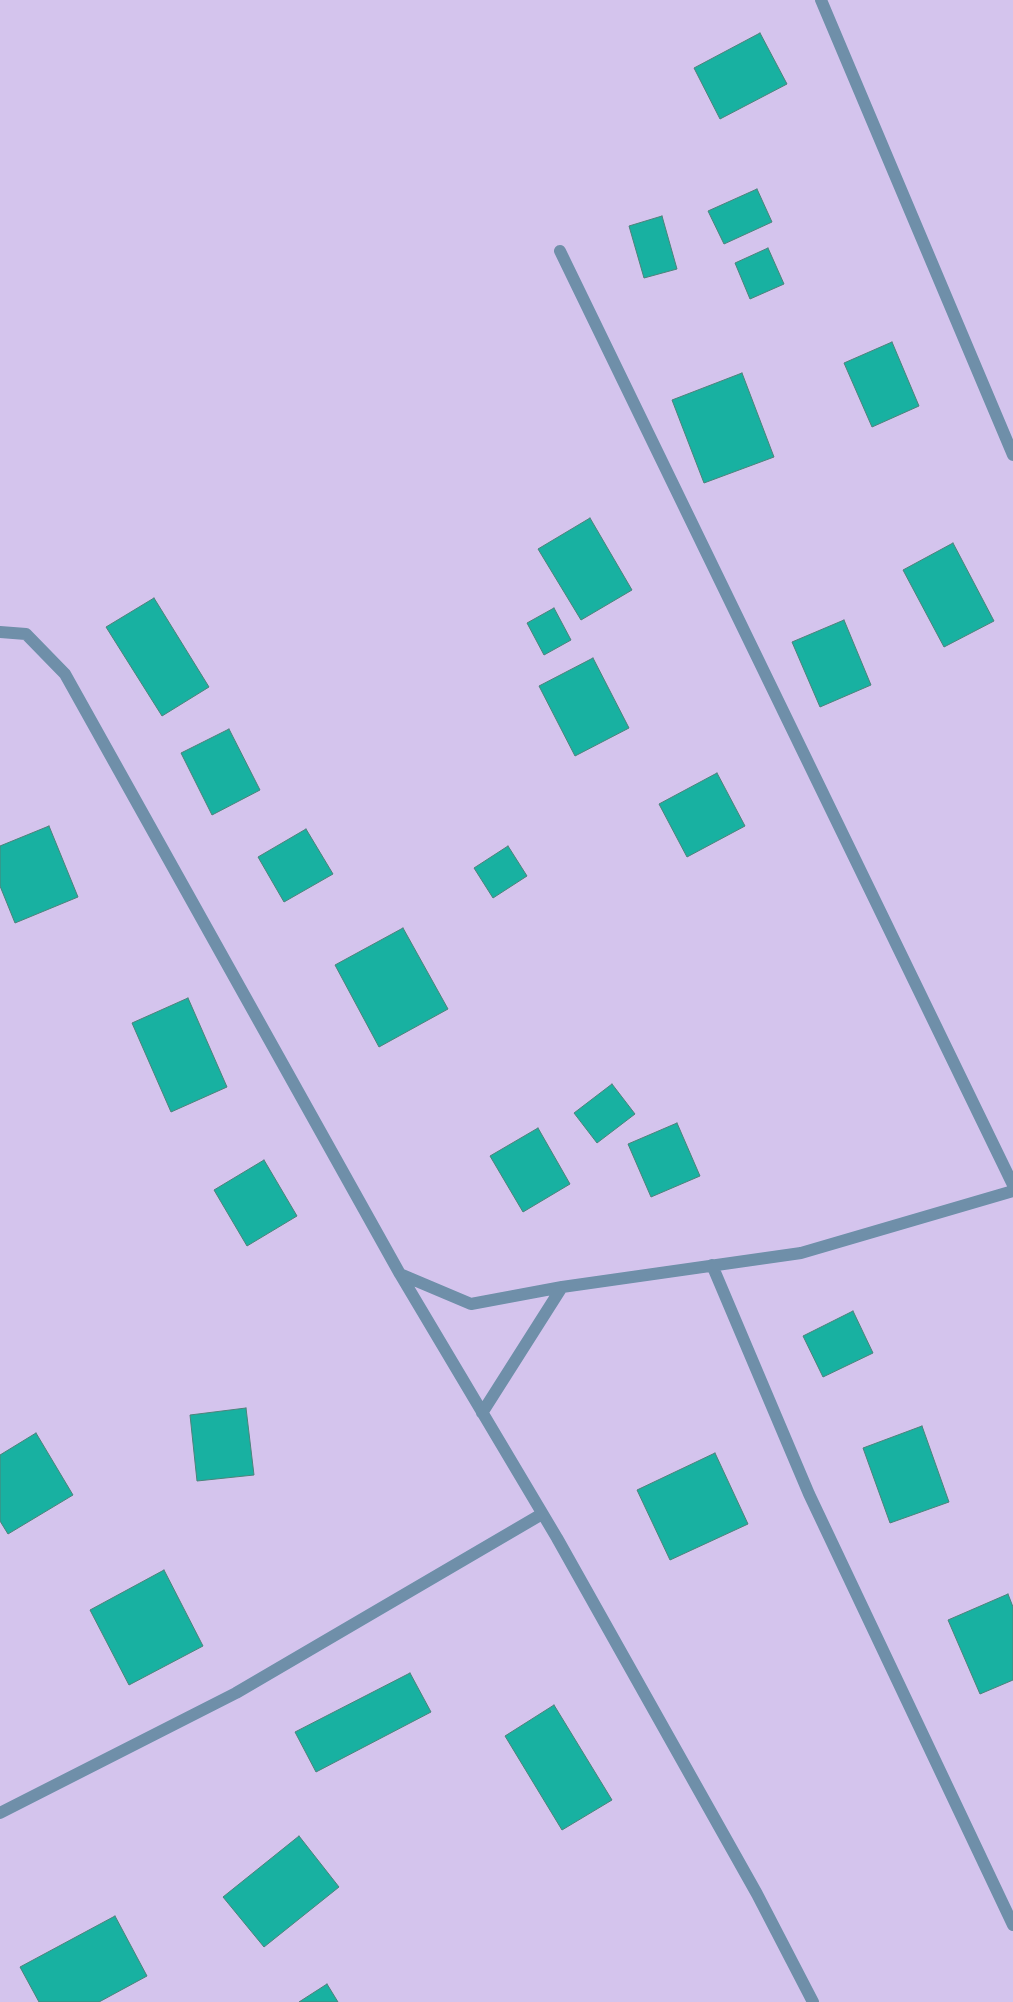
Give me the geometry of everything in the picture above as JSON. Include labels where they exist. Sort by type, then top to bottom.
[{"type":"street","points":[[821,0],[1013,455]]},
{"type":"street","points":[[560,251],[1013,1185]]},
{"type":"street","points":[[0,632],[26,634],[65,674],[400,1274],[542,1514],[757,1894],[813,2002]]},
{"type":"street","points":[[400,1274],[470,1304],[562,1287],[801,1253],[1013,1191]]},
{"type":"street","points":[[712,1266],[809,1494],[1013,1925]]},
{"type":"street","points":[[482,1413],[562,1287]]},
{"type":"street","points":[[0,1813],[236,1693],[542,1514]]},
{"type":"building","points":[[760,33],[787,84],[720,119],[694,68]]},
{"type":"building","points":[[757,189],[772,222],[724,244],[708,211]]},
{"type":"building","points":[[662,216],[677,269],[644,278],[629,226]]},
{"type":"building","points":[[768,248],[784,284],[750,299],[735,263]]},
{"type":"building","points":[[892,342],[919,406],[872,427],[844,363]]},
{"type":"building","points":[[742,373],[774,457],[704,483],[672,400]]},
{"type":"building","points":[[590,518],[632,590],[581,620],[538,549]]},
{"type":"building","points":[[953,543],[994,621],[944,647],[903,570]]},
{"type":"building","points":[[154,598],[209,687],[162,716],[106,627]]},
{"type":"building","points":[[554,608],[571,640],[544,655],[527,623]]},
{"type":"building","points":[[844,620],[871,685],[820,707],[792,642]]},
{"type":"building","points":[[593,658],[629,728],[575,756],[539,686]]},
{"type":"building","points":[[229,729],[260,790],[212,815],[181,753]]},
{"type":"building","points":[[717,773],[745,826],[687,857],[659,804]]},
{"type":"building","points":[[49,826],[78,897],[15,923],[0,886],[0,846]]},
{"type":"building","points":[[306,829],[333,874],[284,902],[258,857]]},
{"type":"building","points":[[508,846],[527,876],[493,898],[474,868]]},
{"type":"building","points":[[403,928],[448,1009],[379,1047],[335,965]]},
{"type":"building","points":[[188,998],[227,1087],[171,1112],[132,1023]]},
{"type":"building","points":[[612,1084],[635,1114],[597,1143],[574,1113]]},
{"type":"building","points":[[677,1123],[700,1176],[651,1197],[628,1144]]},
{"type":"building","points":[[538,1128],[570,1184],[523,1212],[490,1156]]},
{"type":"building","points":[[264,1160],[297,1216],[247,1246],[214,1190]]},
{"type":"building","points":[[853,1311],[873,1353],[823,1377],[803,1336]]},
{"type":"building","points":[[246,1408],[254,1475],[197,1481],[190,1415]]},
{"type":"building","points":[[922,1426],[949,1502],[890,1523],[863,1448]]},
{"type":"building","points":[[36,1433],[73,1495],[8,1534],[0,1521],[0,1455]]},
{"type":"building","points":[[715,1453],[748,1524],[670,1560],[637,1490]]},
{"type":"building","points":[[164,1570],[203,1646],[129,1685],[90,1610]]},
{"type":"building","points":[[1008,1594],[1013,1607],[1013,1680],[980,1694],[948,1620]]},
{"type":"building","points":[[410,1673],[431,1712],[316,1772],[295,1732]]},
{"type":"building","points":[[554,1705],[612,1800],[562,1830],[505,1736]]},
{"type":"building","points":[[299,1836],[339,1887],[264,1947],[223,1897]]},
{"type":"building","points":[[115,1916],[147,1976],[99,2002],[39,2002],[20,1967]]},
{"type":"building","points":[[327,1984],[338,2002],[299,2002]]}]
